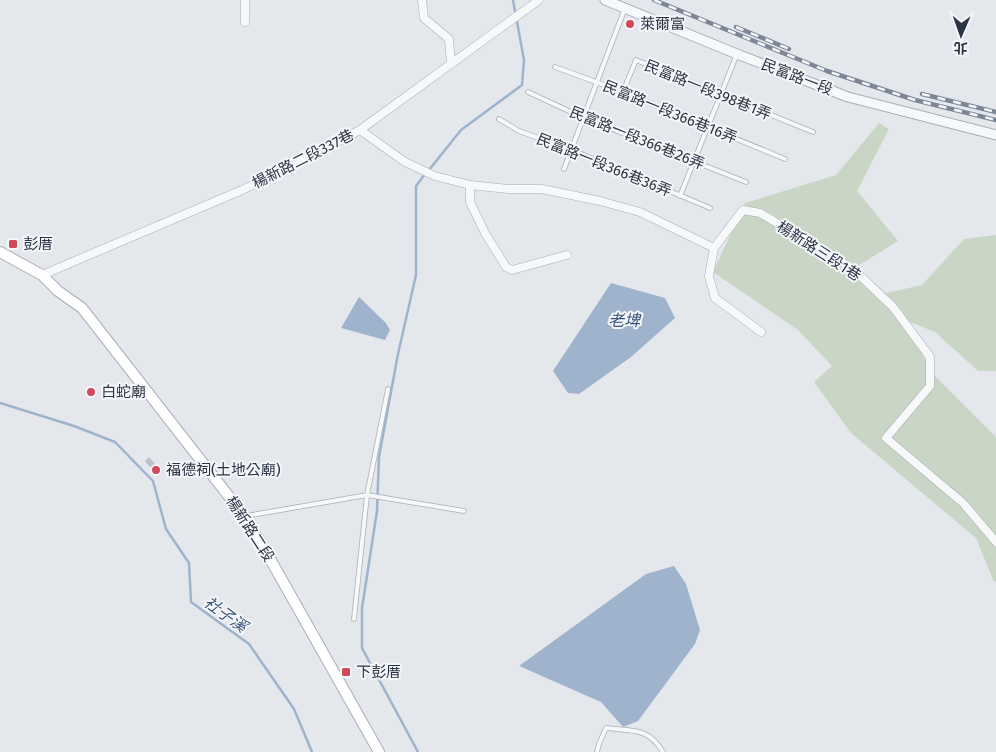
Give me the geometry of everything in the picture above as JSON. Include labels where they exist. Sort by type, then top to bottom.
[{"type":"main road","name":"楊新路二段","points":[[0,252],[42,276],[82,308],[243,516],[260,541],[379,752]]},
{"type":"street","points":[[245,0],[245,22]]},
{"type":"street","points":[[422,0],[424,18],[449,39],[451,64]]},
{"type":"street","name":"楊新路二段337巷","points":[[42,276],[242,190],[360,130],[539,0]]},
{"type":"street","name":"民富路一段","points":[[605,0],[737,54],[864,102],[996,135]]},
{"type":"street","points":[[360,130],[405,162],[435,176],[470,185],[508,189],[542,189],[600,201],[640,212],[714,248],[709,276],[715,298],[761,332]]},
{"type":"street","points":[[470,185],[470,202],[485,233],[506,267],[512,270],[567,255]]},
{"type":"street","name":"楊新路三段1巷","points":[[714,248],[743,210],[760,213],[852,268],[894,307],[930,357],[930,386],[886,438],[962,503],[996,542]]},
{"type":"lane","points":[[564,169],[625,8]]},
{"type":"lane","points":[[680,196],[737,54]]},
{"type":"lane","name":"民富路一段398巷1弄","points":[[623,92],[636,60],[812,132]]},
{"type":"lane","name":"民富路一段366巷16弄","points":[[554,67],[623,92],[785,159]]},
{"type":"lane","name":"民富路一段366巷26弄","points":[[528,92],[584,118],[746,182]]},
{"type":"lane","name":"民富路一段366巷36弄","points":[[499,119],[519,131],[572,150],[710,208]]},
{"type":"lane","points":[[354,619],[367,495],[388,389]]},
{"type":"lane","points":[[243,516],[367,495],[464,511]]},
{"type":"lane","points":[[597,752],[606,728],[644,733],[654,739],[663,752]]},
{"type":"green space","points":[[879,123],[889,129],[857,191],[898,241],[856,267],[886,293],[922,285],[964,239],[996,235],[996,371],[978,371],[935,332],[905,320],[931,372],[996,437],[996,581],[994,582],[976,538],[851,433],[814,382],[832,366],[798,330],[713,272],[745,203],[836,175]]},
{"type":"water","name":"老埤","points":[[611,283],[665,298],[675,318],[631,357],[579,394],[568,393],[553,371]]},
{"type":"water","points":[[359,297],[386,323],[390,330],[385,340],[341,328]]},
{"type":"water","points":[[674,566],[686,584],[700,630],[695,644],[638,721],[623,727],[601,702],[519,666],[646,574]]},
{"type":"building","points":[[149,457],[162,472],[157,476],[145,461]]},
{"type":"waterway","points":[[429,170],[461,130],[522,85],[524,60],[513,0]]},
{"type":"waterway","points":[[418,752],[362,648],[362,608],[377,511],[379,457],[398,354],[416,275],[416,186],[425,174]]},
{"type":"waterway","name":"社子溪","points":[[0,403],[74,426],[115,442],[153,481],[166,529],[189,563],[191,602],[249,644],[294,709],[312,752]]},
{"type":"railway","points":[[654,0],[827,71],[915,100],[996,120]]},
{"type":"railway","points":[[736,27],[789,49]]},
{"type":"railway","points":[[922,94],[996,112]]},
{"type":"place","name":"萊爾富","points":[[630,24]]},
{"type":"place","name":"彭厝","points":[[13,244]]},
{"type":"place","name":"白蛇廟","points":[[91,392]]},
{"type":"place","name":"福德祠(土地公廟)","points":[[156,470]]},
{"type":"place","name":"下彭厝","points":[[346,672]]}]
